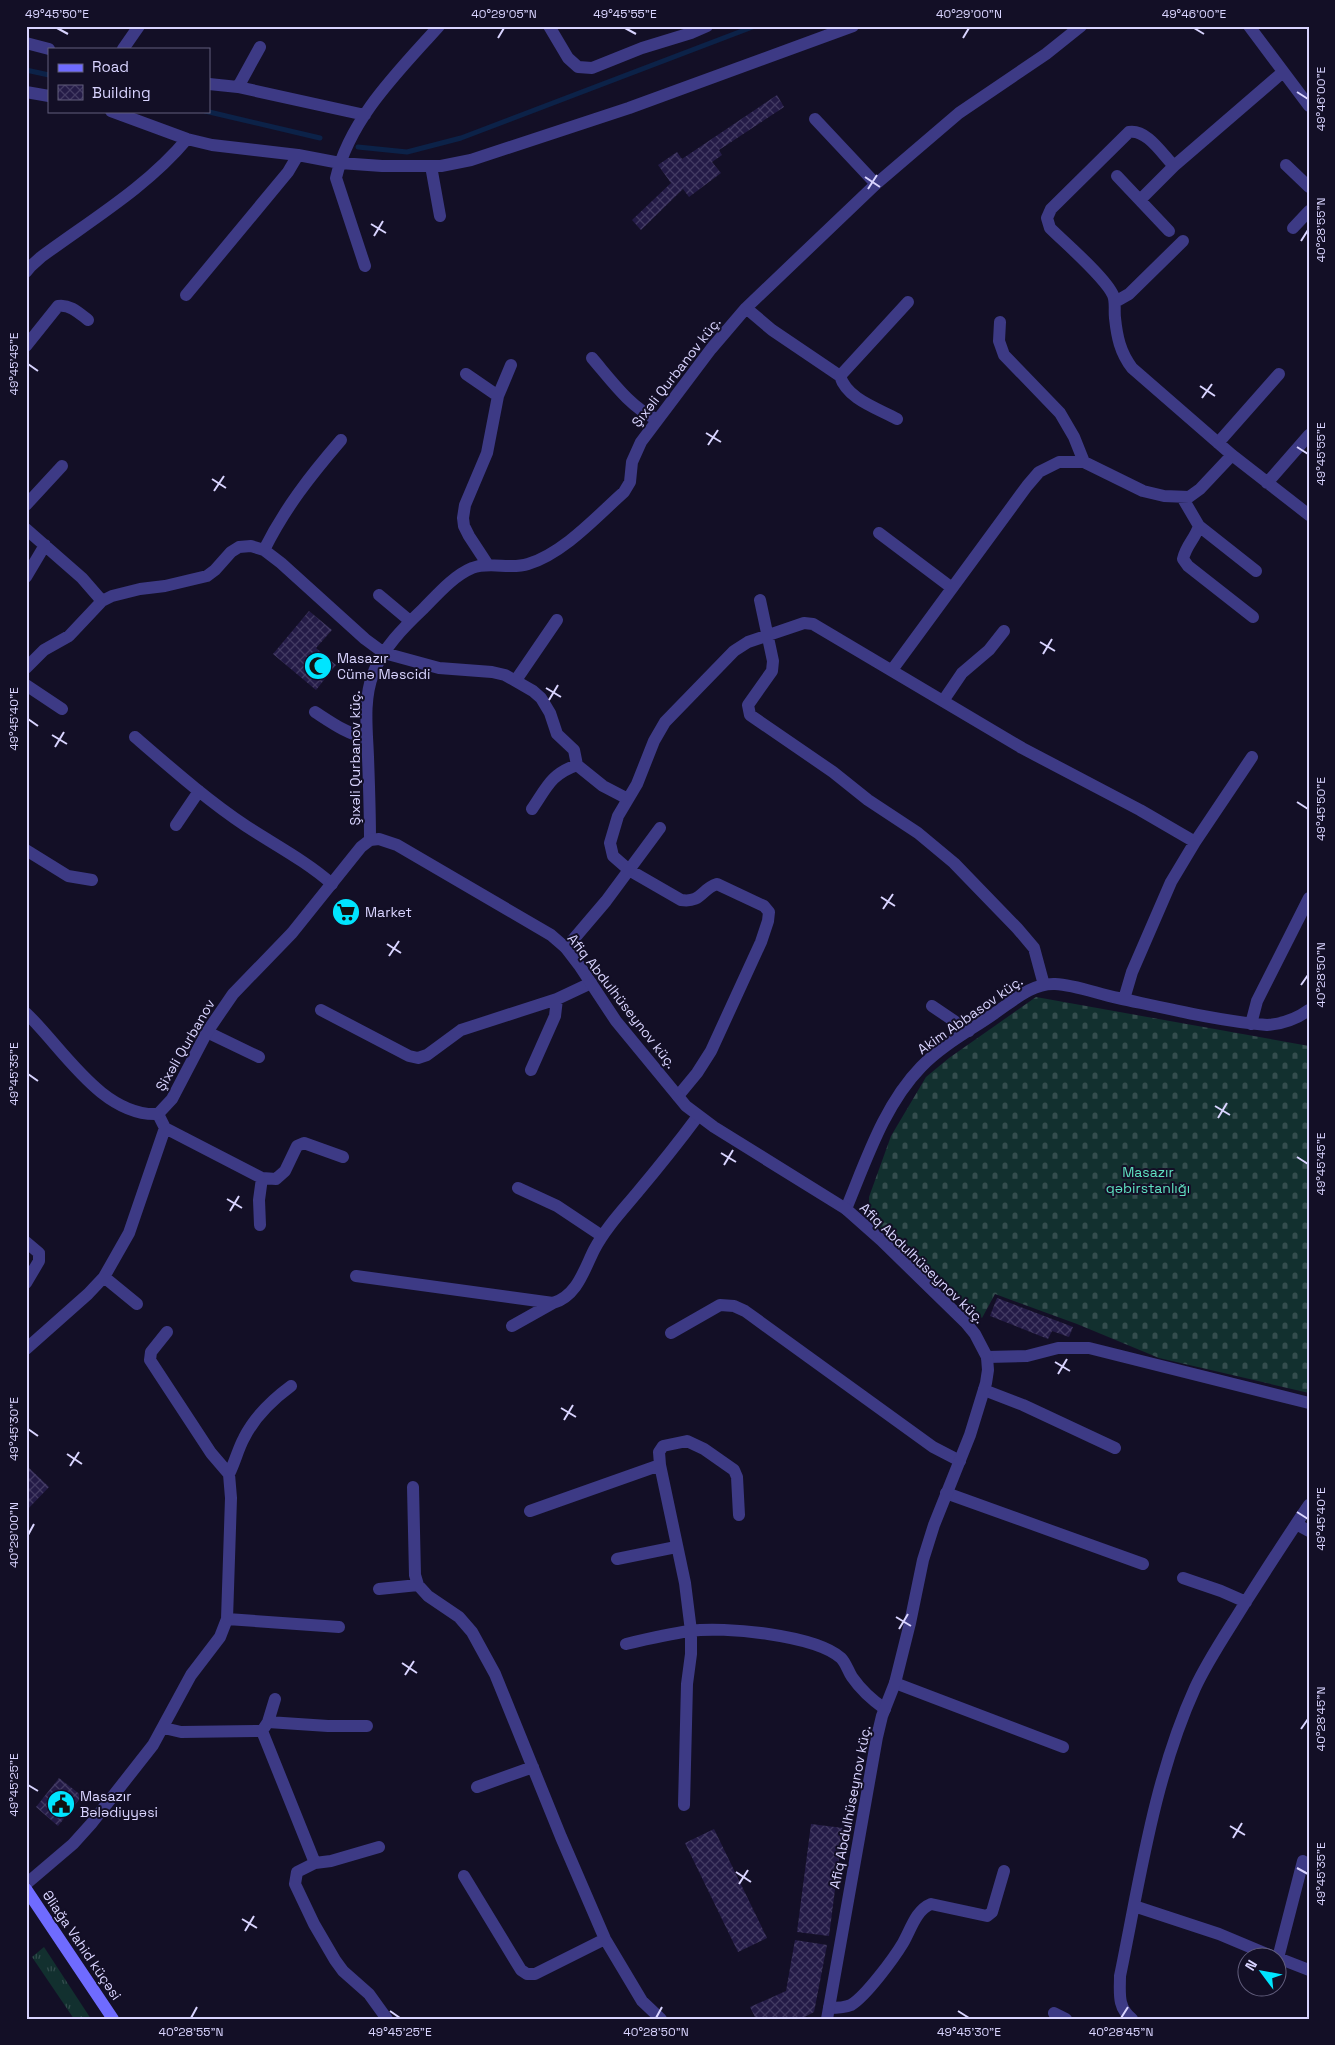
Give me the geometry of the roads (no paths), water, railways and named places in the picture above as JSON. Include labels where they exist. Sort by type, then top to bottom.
[{"type":"main road","name":"Əliağa Vahid küçəsi","points":[[26,1889],[113,2019]]},
{"type":"street","points":[[124,48],[139,26]]},
{"type":"street","points":[[365,266],[336,178],[340,163],[366,115],[385,86],[439,26]]},
{"type":"street","points":[[549,26],[568,58],[578,67],[592,68],[642,48],[691,33],[707,26]]},
{"type":"street","points":[[114,112],[187,139],[212,146],[298,155],[340,163],[382,166],[431,166],[471,160],[629,108],[853,26]]},
{"type":"street","name":"Şıxəli Qurbanov küç.","points":[[370,840],[367,738],[368,689],[373,673],[384,653],[410,621],[462,574],[473,568],[488,564],[527,565],[544,557],[573,537],[624,492],[630,482],[632,462],[638,448],[656,420],[711,349],[746,308],[876,184],[977,99],[1046,54],[1081,26]]},
{"type":"street","points":[[1249,26],[1309,106]]},
{"type":"street","points":[[26,43],[48,49]]},
{"type":"street","points":[[238,87],[260,47]]},
{"type":"street","points":[[1140,200],[1174,166],[1283,72]]},
{"type":"street","points":[[210,84],[238,87],[366,115]]},
{"type":"street","points":[[26,92],[48,96]]},
{"type":"street","points":[[815,119],[876,184]]},
{"type":"street","points":[[1174,166],[1145,135],[1136,131],[1129,132],[1051,209],[1047,218],[1050,228],[1101,279],[1112,293],[1123,356],[1132,368],[1232,455],[1309,515]]},
{"type":"street","points":[[26,272],[41,257],[151,177],[187,139]]},
{"type":"street","points":[[186,295],[288,172],[298,155]]},
{"type":"street","points":[[1286,165],[1309,187]]},
{"type":"street","points":[[431,166],[440,216]]},
{"type":"street","points":[[1117,176],[1169,231]]},
{"type":"street","points":[[1293,228],[1309,211]]},
{"type":"street","points":[[1115,302],[1129,294],[1183,241]]},
{"type":"street","points":[[840,376],[908,302]]},
{"type":"street","points":[[26,346],[58,306],[70,307],[88,320]]},
{"type":"street","points":[[746,308],[772,330],[840,376],[843,386],[850,394],[897,419]]},
{"type":"street","points":[[1000,322],[999,341],[1004,355],[1060,413],[1074,437],[1084,462]]},
{"type":"street","points":[[592,358],[635,406],[656,420]]},
{"type":"street","points":[[488,564],[469,536],[464,526],[463,518],[465,504],[487,453],[498,396],[511,365]]},
{"type":"street","points":[[466,374],[498,396]]},
{"type":"street","points":[[1218,443],[1279,374]]},
{"type":"street","points":[[1267,483],[1309,435]]},
{"type":"street","points":[[264,550],[292,499],[340,440]]},
{"type":"street","points":[[892,670],[1027,486],[1040,472],[1059,462],[1084,462],[1143,491],[1164,496],[1189,497],[1200,489],[1232,455]]},
{"type":"street","points":[[26,505],[62,466]]},
{"type":"street","points":[[1182,497],[1199,526],[1256,571]]},
{"type":"street","points":[[1199,526],[1197,532],[1185,548],[1183,559],[1188,566],[1253,616]]},
{"type":"street","points":[[26,529],[92,588],[102,601]]},
{"type":"street","points":[[879,533],[952,588]]},
{"type":"street","points":[[26,577],[45,545]]},
{"type":"street","points":[[26,668],[44,650],[69,636],[102,601],[112,596],[140,589],[166,586],[207,576],[216,570],[230,552],[238,547],[251,546],[264,550],[365,639],[384,653],[439,668],[492,672],[516,680],[541,698],[550,713],[558,734],[574,750],[577,765],[603,786],[628,799]]},
{"type":"street","points":[[378,595],[410,621]]},
{"type":"street","points":[[760,600],[773,661],[772,671],[748,705],[750,715],[833,772],[868,800],[918,833],[954,863],[1034,948],[1044,985]]},
{"type":"street","points":[[516,680],[557,620]]},
{"type":"street","points":[[678,1096],[697,1073],[711,1051],[761,942],[768,921],[768,912],[764,906],[717,884],[710,886],[698,899],[689,902],[681,900],[629,870],[613,856],[610,843],[618,816],[640,778],[654,741],[665,722],[734,651],[748,642],[804,623],[813,624],[1022,748],[1140,810],[1194,842]]},
{"type":"street","points":[[944,701],[962,673],[989,650],[1004,631]]},
{"type":"street","points":[[26,684],[62,709]]},
{"type":"street","points":[[315,712],[349,733],[367,738]]},
{"type":"street","points":[[135,737],[199,791],[245,825],[307,864],[332,884]]},
{"type":"street","points":[[1124,1000],[1132,972],[1172,882],[1194,842],[1252,757]]},
{"type":"street","points":[[532,809],[553,778],[562,770],[577,765]]},
{"type":"street","points":[[176,825],[199,791]]},
{"type":"street","points":[[566,948],[601,907],[660,828]]},
{"type":"street","name":"Afiq Abdulhüseynov küç.","points":[[370,840],[379,839],[397,845],[531,922],[566,948],[616,1021],[678,1096],[698,1116],[846,1209],[881,1240],[966,1323],[975,1334],[986,1357],[988,1370],[984,1390],[923,1560],[895,1683],[885,1709],[871,1761],[828,2014]]},
{"type":"street","name":"Şixəli Qurbanov","points":[[158,1114],[172,1099],[207,1032],[233,994],[292,932],[353,856],[370,840]]},
{"type":"street","points":[[26,850],[68,876],[92,880]]},
{"type":"street","points":[[1251,1024],[1257,1001],[1309,898]]},
{"type":"street","points":[[321,1010],[408,1056],[418,1058],[427,1055],[461,1030],[557,999],[590,983]]},
{"type":"street","name":"Akim Abbasov küç.","points":[[846,1209],[876,1137],[907,1082],[923,1065],[969,1031],[1015,999],[1044,985],[1056,984],[1124,1000],[1251,1024],[1282,1024],[1296,1019],[1309,1010]]},
{"type":"street","points":[[531,1070],[555,1016],[557,999]]},
{"type":"street","points":[[932,1006],[969,1031]]},
{"type":"street","points":[[26,1013],[93,1085],[108,1098],[139,1114],[158,1114],[165,1128],[262,1178],[276,1179],[285,1171],[297,1146],[304,1143],[343,1157]]},
{"type":"street","points":[[207,1032],[259,1057]]},
{"type":"street","points":[[512,1326],[553,1302],[562,1300],[573,1289],[602,1236],[698,1116]]},
{"type":"street","points":[[26,1349],[88,1294],[104,1277],[129,1233],[165,1128]]},
{"type":"street","points":[[260,1226],[259,1200],[262,1178]]},
{"type":"street","points":[[518,1188],[556,1206],[602,1236]]},
{"type":"street","points":[[26,1242],[39,1253],[39,1261],[26,1283]]},
{"type":"street","points":[[356,1276],[553,1302]]},
{"type":"street","points":[[104,1277],[137,1304]]},
{"type":"street","points":[[671,1333],[720,1305],[734,1306],[745,1311],[933,1447],[960,1461]]},
{"type":"street","points":[[167,1332],[151,1352],[150,1360],[211,1453],[229,1474]]},
{"type":"street","points":[[986,1357],[1028,1356],[1058,1348],[1089,1348],[1309,1403]]},
{"type":"street","points":[[26,1884],[73,1844],[91,1824],[153,1745],[164,1728],[191,1675],[220,1637],[227,1619],[231,1508],[229,1474],[244,1438],[254,1423],[269,1403],[291,1386]]},
{"type":"street","points":[[984,1390],[1023,1404],[1115,1448]]},
{"type":"street","points":[[684,1805],[687,1684],[691,1654],[690,1631],[685,1583],[660,1465],[659,1452],[662,1446],[687,1441],[704,1449],[734,1470],[737,1477],[739,1515]]},
{"type":"street","points":[[530,1511],[660,1465]]},
{"type":"street","points":[[413,1487],[415,1575],[418,1585],[428,1596],[459,1617],[472,1632],[495,1674],[605,1939],[642,2001],[661,2019]]},
{"type":"street","points":[[946,1493],[1143,1564]]},
{"type":"street","points":[[1132,2019],[1122,2010],[1120,1976],[1163,1777],[1177,1732],[1199,1680],[1214,1651],[1309,1505]]},
{"type":"street","points":[[1296,1524],[1309,1531]]},
{"type":"street","points":[[617,1559],[676,1547]]},
{"type":"street","points":[[1183,1578],[1246,1602]]},
{"type":"street","points":[[379,1589],[418,1585]]},
{"type":"street","points":[[227,1619],[339,1627]]},
{"type":"street","points":[[626,1644],[690,1631],[728,1630],[800,1641],[826,1648],[842,1659],[852,1677],[870,1698],[885,1709]]},
{"type":"street","points":[[895,1683],[1063,1747]]},
{"type":"street","points":[[275,1699],[265,1726],[315,1863]]},
{"type":"street","points":[[164,1728],[181,1732],[265,1726],[367,1726]]},
{"type":"street","points":[[477,1787],[533,1767]]},
{"type":"street","points":[[379,1847],[331,1862],[315,1863],[297,1872],[295,1884],[314,1924],[343,1971],[369,1994],[387,2019]]},
{"type":"street","points":[[1280,1948],[1303,1861]]},
{"type":"street","points":[[828,2014],[853,2004],[873,1984],[902,1944],[923,1907],[932,1904],[987,1916],[992,1912],[1004,1871]]},
{"type":"street","points":[[464,1876],[520,1970],[527,1974],[535,1974],[605,1939]]},
{"type":"street","points":[[1134,1906],[1219,1934],[1253,1948]]},
{"type":"street","points":[[1288,1962],[1309,1970]]},
{"type":"street","points":[[1054,2013],[1066,2019]]},
{"type":"waterway","points":[[358,147],[407,152],[461,138],[755,26]]},
{"type":"waterway","points":[[26,70],[48,75]]},
{"type":"waterway","points":[[209,112],[320,138]]},
{"type":"place","name":"Masazır Cümə Məscidi","points":[[318,666]]},
{"type":"place","name":"Market","points":[[346,912]]},
{"type":"place","name":"Masazır Bələdiyyəsi","points":[[61,1804]]},
{"type":"park label","name":"Masazır qəbirstanlığı","points":[[1148,1180]]}]
